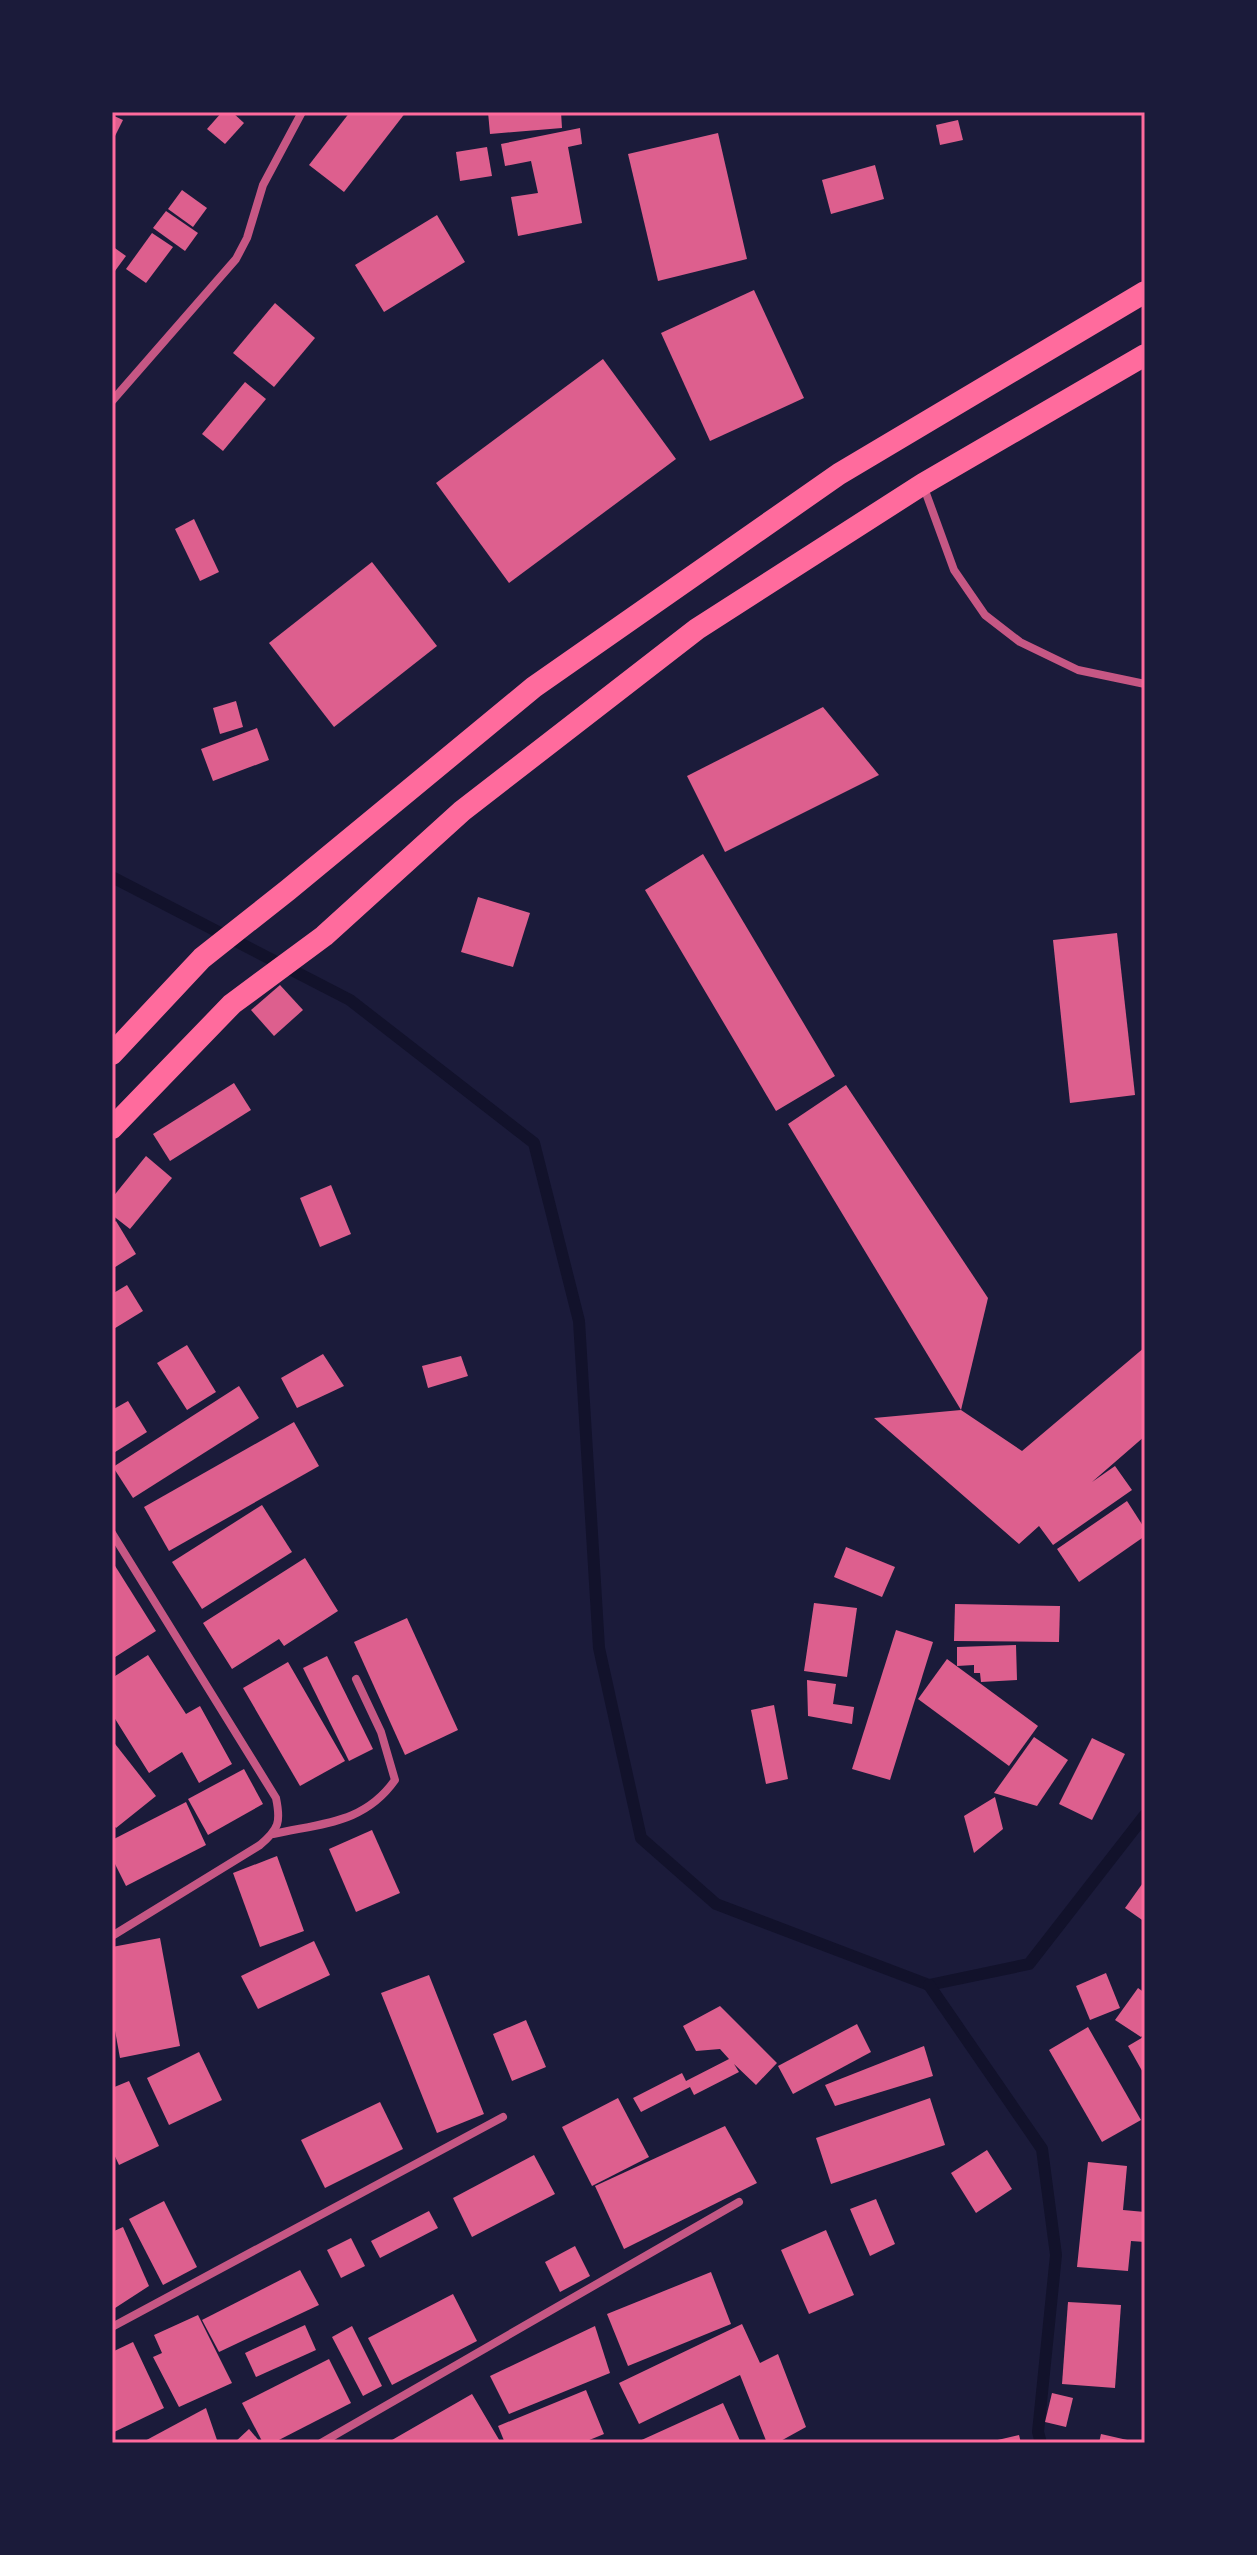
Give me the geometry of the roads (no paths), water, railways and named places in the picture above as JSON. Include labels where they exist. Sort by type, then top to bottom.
[{"type":"highway","points":[[112,1054],[202,958],[534,687],[839,474],[1145,292]]},
{"type":"highway","points":[[112,1128],[232,1004],[324,936],[462,811],[697,629],[923,484],[1145,355]]},
{"type":"street","points":[[112,401],[236,259],[247,238],[263,185],[302,112]]},
{"type":"street","points":[[923,484],[954,570],[985,615],[1020,642],[1078,670],[1145,684]]},
{"type":"street","points":[[112,1533],[276,1798],[280,1818],[273,1834],[260,1845],[112,1936]]},
{"type":"street","points":[[273,1834],[353,1817],[382,1799],[395,1780],[381,1732],[356,1679]]},
{"type":"street","points":[[112,2327],[503,2117]]},
{"type":"street","points":[[321,2443],[739,2202]]},
{"type":"waterway","points":[[112,877],[350,1000],[534,1143],[579,1321],[599,1648],[641,1838],[716,1904],[929,1985],[1029,1964],[1145,1815]]},
{"type":"waterway","points":[[929,1985],[1042,2149],[1056,2255],[1038,2432],[1041,2443]]}]
